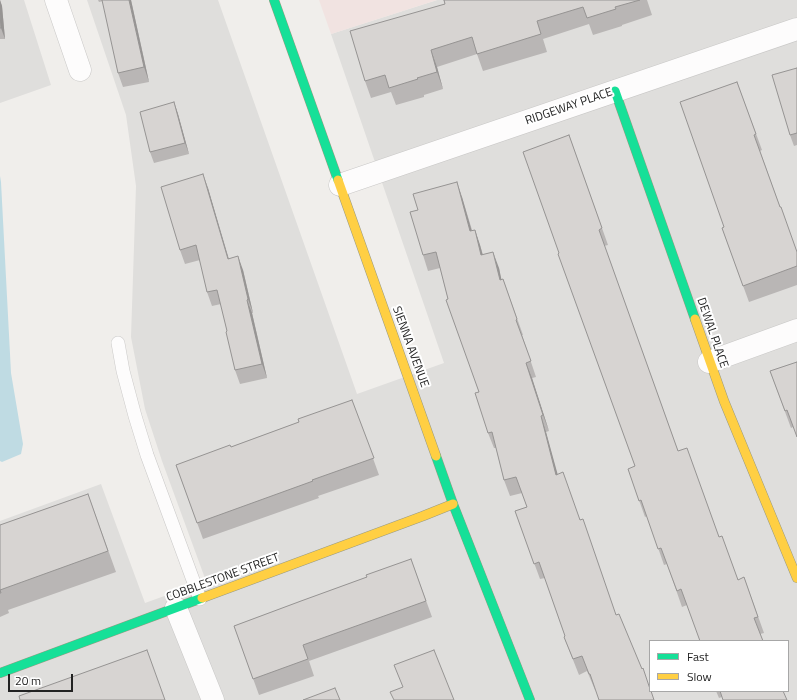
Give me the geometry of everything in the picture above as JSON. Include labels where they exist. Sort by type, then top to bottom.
[{"type":"street","points":[[56,0],[80,70]]},
{"type":"street","name":"SIENNA AVENUE","points":[[274,0],[453,504],[530,700]]},
{"type":"street","name":"RIDGEWAY PLACE","points":[[340,185],[797,29]]},
{"type":"street","name":"DEWAL PLACE","points":[[615,92],[709,362],[797,578]]},
{"type":"street","points":[[709,362],[797,330]]},
{"type":"street","name":"COBBLESTONE STREET","points":[[0,674],[453,504]]},
{"type":"street","points":[[176,608],[213,700]]},
{"type":"lane","points":[[118,343],[123,371],[145,449],[200,599]]},
{"type":"shaded area","points":[[0,0],[24,0],[51,85],[0,103]]},
{"type":"shaded area","points":[[87,0],[218,0],[357,394],[444,363],[331,34],[437,0],[797,0],[797,700],[0,700],[0,521],[101,484],[145,603],[206,581],[162,461],[145,409],[131,337],[136,186],[126,115]]},
{"type":"shaded area","points":[[319,0],[437,0],[331,34]]},
{"type":"water","points":[[0,176],[11,373],[23,444],[21,454],[2,462],[0,461]]},
{"type":"building","points":[[102,0],[129,0],[144,67],[118,73]]},
{"type":"building","points":[[444,0],[640,0],[615,7],[616,9],[587,18],[583,7],[537,21],[541,34],[477,54],[472,37],[431,50],[437,72],[389,88],[385,75],[365,81],[350,31],[445,4]]},
{"type":"building","points":[[797,68],[797,133],[790,135],[772,75]]},
{"type":"building","points":[[737,82],[756,134],[754,135],[797,252],[797,266],[743,286],[680,102]]},
{"type":"building","points":[[174,102],[185,143],[150,152],[140,112]]},
{"type":"building","points":[[569,135],[602,228],[599,230],[678,451],[687,448],[719,537],[722,536],[738,580],[744,577],[758,617],[754,618],[763,640],[700,640],[681,589],[677,591],[661,548],[658,549],[641,500],[639,501],[628,469],[635,466],[558,254],[559,253],[523,152]]},
{"type":"building","points":[[203,174],[228,259],[238,256],[262,364],[235,370],[217,290],[207,292],[196,245],[180,250],[161,187]]},
{"type":"building","points":[[457,182],[470,231],[475,230],[481,255],[493,252],[500,280],[503,279],[531,361],[526,363],[543,415],[541,416],[556,475],[563,472],[580,520],[583,519],[616,615],[619,614],[642,669],[643,668],[649,686],[649,692],[651,692],[654,700],[599,700],[582,656],[573,659],[564,637],[565,636],[539,562],[534,564],[515,511],[527,507],[516,477],[504,480],[492,432],[488,433],[475,393],[479,392],[446,300],[448,299],[436,252],[423,255],[410,212],[418,210],[413,194]]},
{"type":"building","points":[[797,362],[797,437],[787,410],[785,411],[770,371]]},
{"type":"building","points":[[352,400],[374,458],[197,523],[176,465],[299,422],[298,419]]},
{"type":"building","points":[[88,494],[108,551],[0,590],[0,525]]},
{"type":"building","points":[[411,559],[426,601],[303,645],[308,659],[253,679],[234,626],[367,577],[366,575]]},
{"type":"building","points":[[147,650],[165,700],[20,700],[19,696]]},
{"type":"building","points":[[434,650],[454,700],[394,700],[390,692],[403,687],[394,665]]},
{"type":"building","points":[[335,688],[340,700],[303,700]]},
{"type":"building","points":[[720,692],[783,692],[787,700],[723,700]]},
{"type":"traffic: fast","points":[[274,0],[338,180]]},
{"type":"traffic: fast","points":[[615,91],[695,319]]},
{"type":"traffic: fast","points":[[436,456],[453,504],[530,700]]},
{"type":"traffic: fast","points":[[0,673],[202,598]]},
{"type":"traffic: slow","points":[[338,180],[436,456]]},
{"type":"traffic: slow","points":[[695,319],[724,401],[797,578]]},
{"type":"traffic: slow","points":[[202,598],[453,504]]}]
